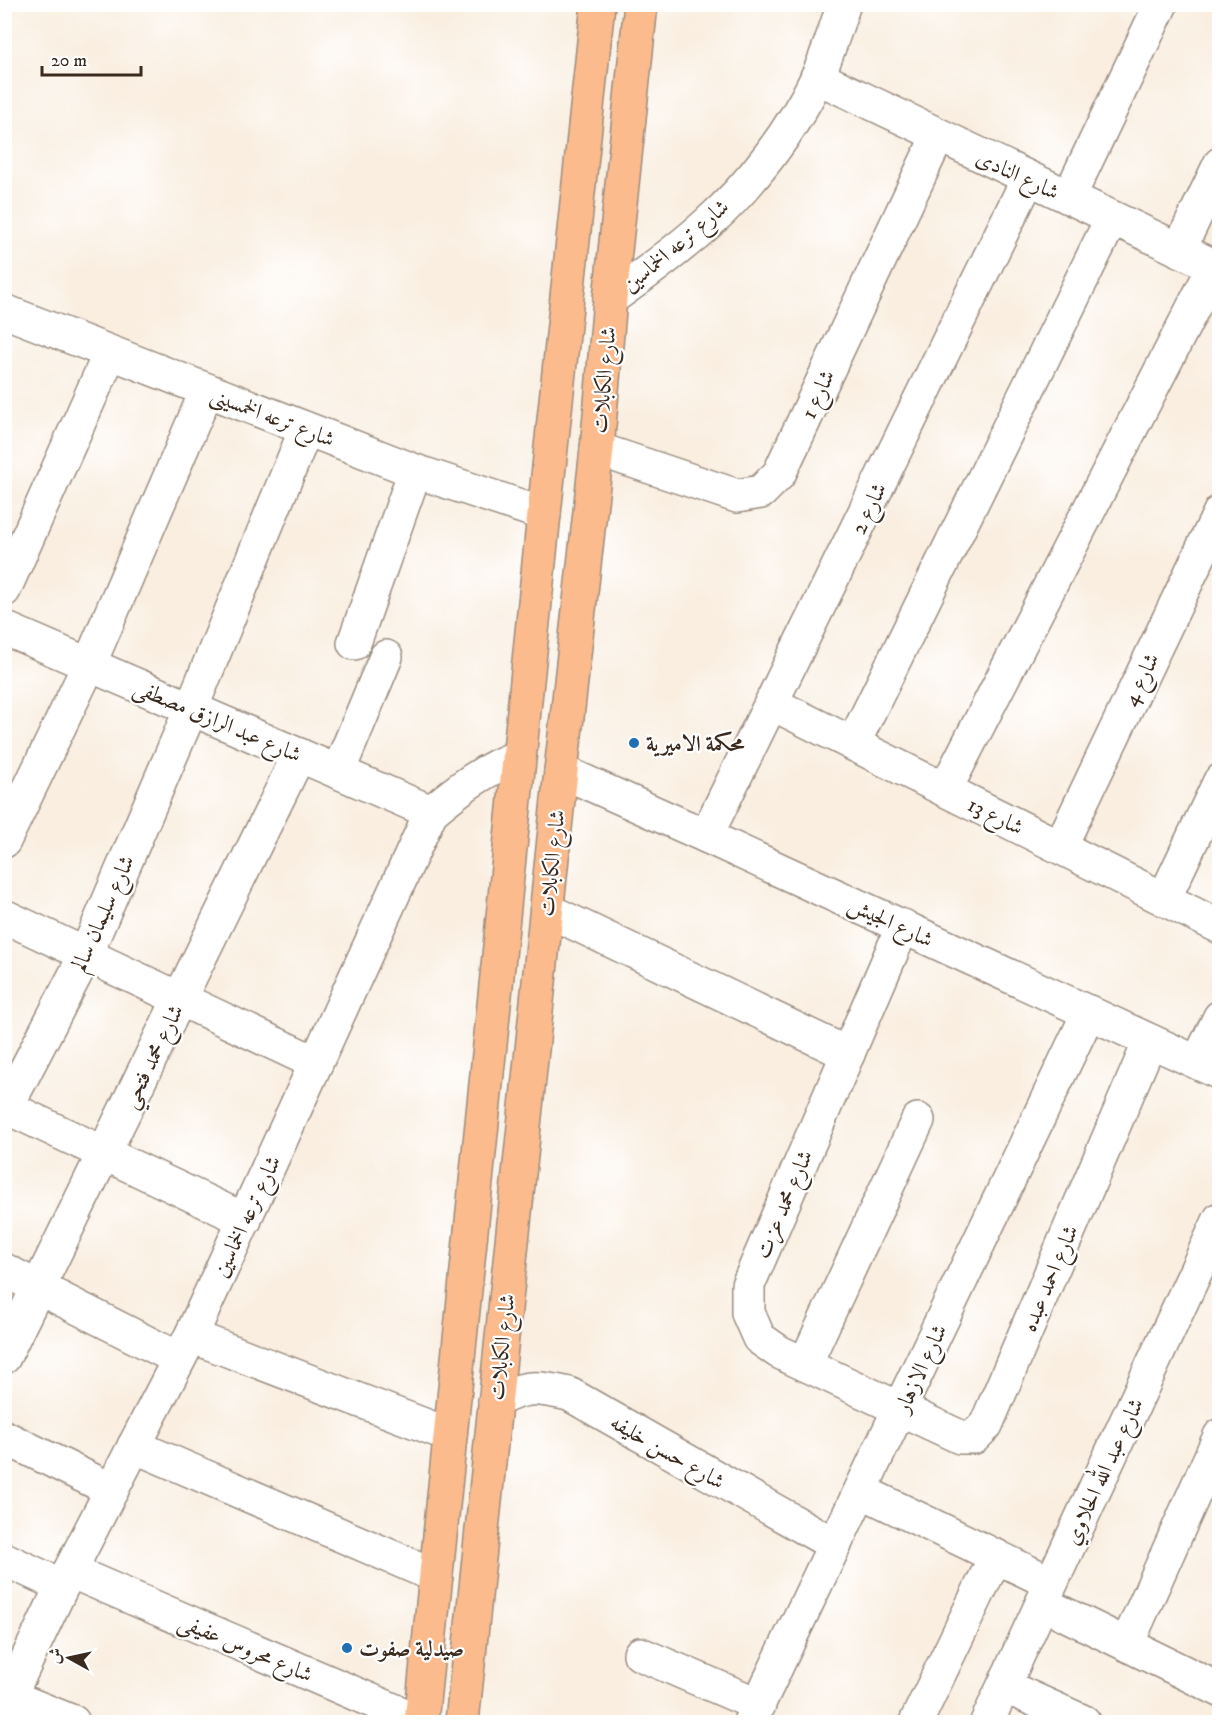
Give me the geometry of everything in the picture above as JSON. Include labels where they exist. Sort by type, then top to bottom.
[{"type":"main road","name":"شارع الكابلات","points":[[421,1722],[598,4]]},
{"type":"main road","name":"شارع الكابلات","points":[[462,1722],[561,771],[597,449],[610,299],[641,4]]},
{"type":"street","name":"شارع ترعه الخماسين","points":[[610,299],[661,263],[710,222],[753,176],[791,124],[818,77],[844,4]]},
{"type":"street","points":[[1070,197],[1161,4]]},
{"type":"street","name":"شارع النادى","points":[[818,77],[1217,268]]},
{"type":"street","name":"شارع 1","points":[[597,449],[737,496],[761,492],[779,474],[938,136]]},
{"type":"street","points":[[1179,250],[1220,164]]},
{"type":"street","name":"شارع 2","points":[[706,836],[1028,179]]},
{"type":"street","points":[[853,744],[1113,218]]},
{"type":"street","points":[[945,790],[1217,268]]},
{"type":"street","name":"شارع ترعه الخمسينى","points":[[5,311],[415,471],[544,514]]},
{"type":"street","points":[[4,590],[110,352]]},
{"type":"street","points":[[4,841],[89,665],[207,390]]},
{"type":"street","name":"شارع سليمان سالم","points":[[5,1108],[86,954],[191,709],[306,429]]},
{"type":"street","points":[[354,643],[415,471]]},
{"type":"street","name":"شارع 4","points":[[1059,847],[1220,512]]},
{"type":"street","name":"شارع عبد الرازق مصطفى","points":[[4,628],[431,812]]},
{"type":"street","points":[[338,772],[386,657]]},
{"type":"street","name":"شارع 13","points":[[772,704],[1220,927]]},
{"type":"street","name":"شارع محمد فتحي","points":[[4,1357],[299,755]]},
{"type":"street","name":"شارع ترعه الخماسين","points":[[6,1699],[185,1348],[431,812],[453,793],[498,765],[519,757]]},
{"type":"street","name":"شارع الجيش","points":[[561,771],[1209,1067]]},
{"type":"street","points":[[1164,899],[1220,782]]},
{"type":"street","points":[[547,910],[848,1054]]},
{"type":"street","points":[[4,916],[316,1064]]},
{"type":"street","name":"شارع محمد عزت","points":[[900,1410],[779,1352],[759,1338],[748,1313],[748,1285],[903,926]]},
{"type":"street","name":"شارع الازهار","points":[[754,1714],[1089,1012]]},
{"type":"street","points":[[1209,1067],[1220,1017]]},
{"type":"street","name":"شارع احمد عبده","points":[[900,1410],[960,1437],[974,1437],[986,1425],[1150,1041]]},
{"type":"street","points":[[5,1108],[245,1220]]},
{"type":"street","points":[[805,1365],[918,1120]]},
{"type":"street","name":"شارع عبد الله الحلاوي","points":[[987,1722],[1217,1233]]},
{"type":"street","points":[[4,1270],[185,1348],[450,1435]]},
{"type":"street","name":"شارع حسن خليفه","points":[[495,1401],[516,1390],[543,1388],[569,1394],[835,1545]]},
{"type":"street","points":[[1127,1644],[1220,1436]]},
{"type":"street","points":[[4,1437],[111,1490]]},
{"type":"street","points":[[134,1446],[436,1576]]},
{"type":"street","points":[[861,1491],[996,1556],[1046,1593],[1127,1644],[1220,1690]]},
{"type":"street","points":[[916,1722],[996,1556]]},
{"type":"street","name":"شارع محروس عفيفى","points":[[4,1559],[66,1579],[421,1722]]},
{"type":"street","points":[[640,1654],[754,1714]]},
{"type":"street","points":[[1004,1686],[1084,1722]]},
{"type":"street","points":[[6,1699],[74,1722]]},
{"type":"place","name":"محكمة الاميرية","points":[[634,743]]},
{"type":"place","name":"صيدلية صفوت","points":[[347,1648]]}]
